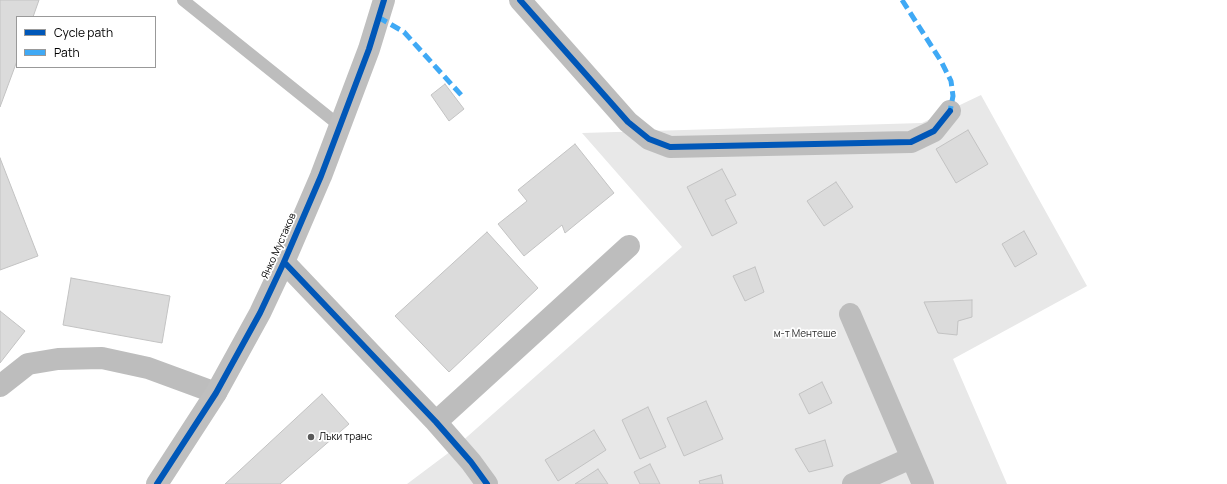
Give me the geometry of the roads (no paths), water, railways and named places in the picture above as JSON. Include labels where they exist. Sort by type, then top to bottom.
[{"type":"street","name":"Янко Мустаков","points":[[157,484],[216,393],[260,313],[284,262],[321,176],[369,49],[384,0]]},
{"type":"street","points":[[520,0],[628,122],[649,139],[670,147],[911,142],[934,131],[950,111]]},
{"type":"street","points":[[436,422],[629,246]]},
{"type":"street","points":[[284,262],[436,422],[470,462],[486,484]]},
{"type":"street","points":[[850,314],[923,484]]},
{"type":"street","points":[[0,386],[28,364],[58,359],[102,358],[148,368],[216,393]]},
{"type":"street","points":[[853,484],[911,458]]},
{"type":"lane","points":[[183,0],[340,126]]},
{"type":"place","name":"Лъки транс","points":[[311,437]]},
{"type":"park label","name":"м-т Ментeше","points":[[805,334]]}]
